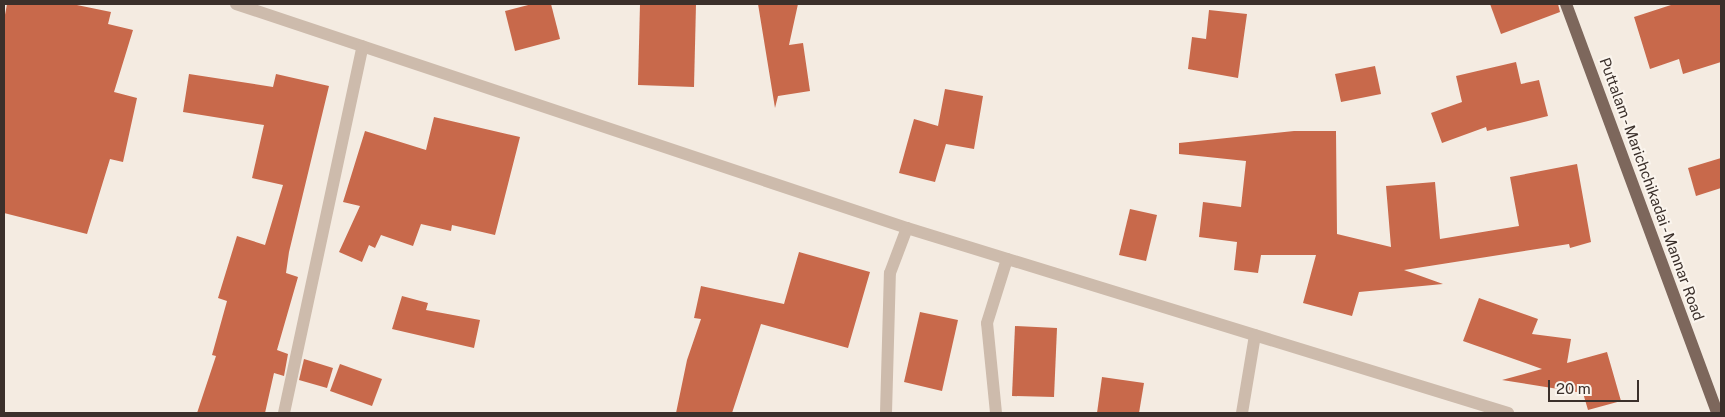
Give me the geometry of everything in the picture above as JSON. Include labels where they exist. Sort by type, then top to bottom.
[{"type":"main road","name":"Puttalam - Marichchikadai - Mannar Road","points":[[1566,4],[1718,413]]},
{"type":"street","points":[[236,4],[907,228],[1508,413]]},
{"type":"street","points":[[284,413],[363,46]]},
{"type":"street","points":[[886,413],[890,273],[907,228]]},
{"type":"street","points":[[996,413],[987,323],[1007,259]]},
{"type":"street","points":[[1242,413],[1255,335]]},
{"type":"building","points":[[7,4],[72,4],[111,12],[108,24],[133,30],[114,92],[137,98],[123,162],[110,159],[87,234],[4,213],[4,20]]},
{"type":"building","points":[[532,4],[551,4],[560,39],[515,51],[505,11]]},
{"type":"building","points":[[640,4],[696,4],[694,87],[638,85]]},
{"type":"building","points":[[758,4],[798,4],[789,45],[803,43],[810,91],[778,96],[775,108]]},
{"type":"building","points":[[1490,4],[1558,4],[1560,12],[1501,34]]},
{"type":"building","points":[[1674,4],[1721,4],[1721,62],[1683,74],[1679,59],[1650,69],[1634,17]]},
{"type":"building","points":[[1209,10],[1247,14],[1238,78],[1188,69],[1192,37],[1206,39]]},
{"type":"building","points":[[1516,62],[1521,84],[1539,80],[1548,116],[1487,131],[1486,127],[1442,143],[1431,113],[1462,102],[1456,76]]},
{"type":"building","points":[[1375,66],[1381,94],[1341,102],[1335,74]]},
{"type":"building","points":[[189,74],[273,87],[276,74],[329,86],[289,252],[286,273],[298,277],[277,350],[288,354],[284,376],[274,373],[265,413],[197,413],[216,356],[212,355],[227,301],[218,298],[237,236],[265,245],[283,185],[252,178],[264,125],[183,112]]},
{"type":"building","points":[[945,89],[983,96],[974,149],[946,144],[935,182],[899,173],[914,119],[938,126]]},
{"type":"building","points":[[434,117],[520,137],[495,235],[452,225],[451,231],[421,224],[413,246],[381,235],[375,248],[369,245],[362,262],[339,252],[360,206],[343,202],[365,131],[426,150]]},
{"type":"building","points":[[1294,131],[1336,131],[1337,234],[1391,247],[1386,186],[1435,182],[1440,239],[1519,226],[1510,177],[1577,164],[1591,242],[1570,248],[1569,244],[1404,270],[1443,284],[1359,292],[1352,316],[1303,303],[1316,255],[1261,255],[1258,273],[1234,270],[1237,242],[1199,237],[1203,202],[1241,207],[1246,161],[1179,154],[1179,143]]},
{"type":"building","points":[[1721,158],[1721,188],[1696,196],[1688,168]]},
{"type":"building","points":[[1130,209],[1157,215],[1146,261],[1119,255]]},
{"type":"building","points":[[799,252],[870,272],[848,348],[761,324],[732,413],[676,413],[687,360],[701,319],[694,318],[701,286],[784,304]]},
{"type":"building","points":[[402,296],[428,303],[426,310],[480,320],[474,348],[392,329]]},
{"type":"building","points":[[1479,298],[1538,319],[1532,334],[1571,339],[1567,363],[1607,352],[1621,401],[1588,410],[1583,393],[1502,380],[1542,369],[1463,341]]},
{"type":"building","points":[[920,312],[958,320],[942,391],[904,382]]},
{"type":"building","points":[[1015,326],[1057,328],[1054,397],[1012,396]]},
{"type":"building","points":[[304,359],[333,368],[327,388],[299,380]]},
{"type":"building","points":[[340,364],[382,379],[372,406],[330,391]]},
{"type":"building","points":[[1102,377],[1144,383],[1139,413],[1097,413]]}]
